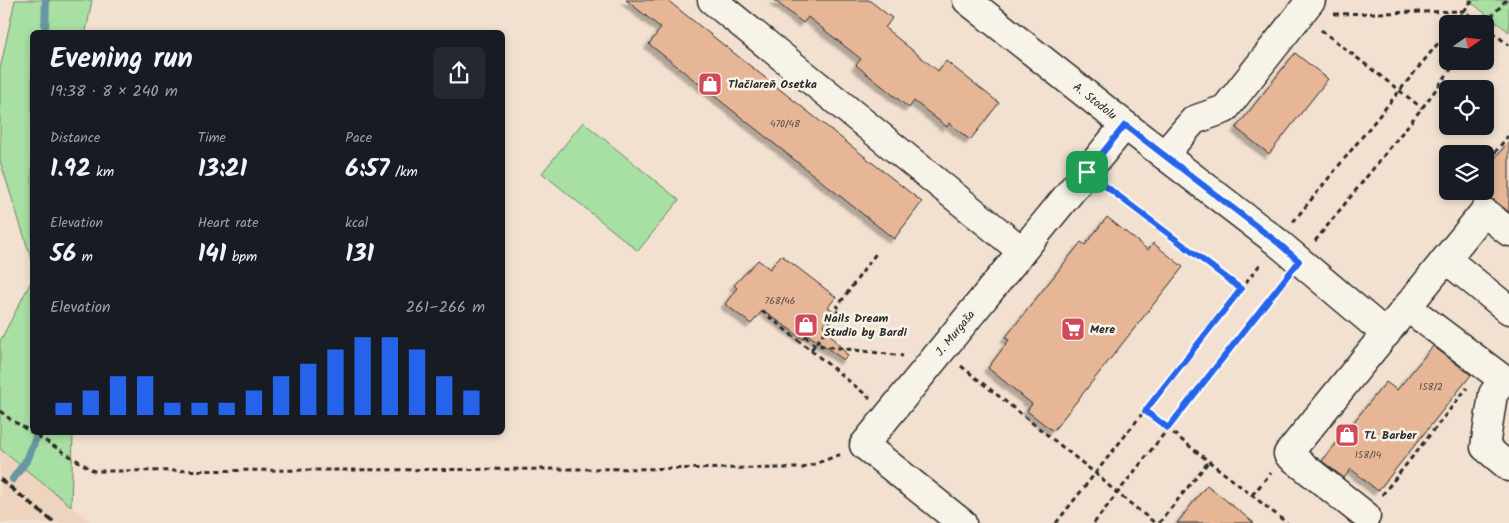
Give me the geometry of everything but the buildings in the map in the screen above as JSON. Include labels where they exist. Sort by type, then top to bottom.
[{"type":"street","points":[[712,0],[1022,251]]},
{"type":"street","name":"A. Stodolu","points":[[968,0],[1125,125],[1277,242],[1386,334]]},
{"type":"street","points":[[1164,155],[1194,120],[1225,109],[1306,7]]},
{"type":"street","name":"J. Murgaša","points":[[864,445],[1125,125]]},
{"type":"street","points":[[1366,516],[1288,454],[1484,212],[1509,232]]},
{"type":"street","points":[[1446,260],[1509,310]]},
{"type":"street","points":[[1407,307],[1504,380],[1493,394],[1485,447],[1509,467]]},
{"type":"street","points":[[864,445],[962,523]]},
{"type":"path","points":[[1461,15],[1472,0]]},
{"type":"path","points":[[1493,15],[1506,0]]},
{"type":"path","points":[[1306,7],[1464,11],[1469,15]]},
{"type":"path","points":[[1306,7],[1399,90],[1422,108]]},
{"type":"path","points":[[1494,32],[1509,45]]},
{"type":"path","points":[[1056,523],[1277,242],[1439,42]]},
{"type":"path","points":[[1094,523],[1450,70]]},
{"type":"path","points":[[1494,156],[1508,136]]},
{"type":"path","points":[[1087,172],[1241,289]]},
{"type":"path","points":[[811,350],[830,325],[828,324],[840,308],[837,307],[877,252]]},
{"type":"path","points":[[762,311],[890,414]]},
{"type":"path","points":[[805,336],[815,344],[937,355],[1095,474],[1155,523]]},
{"type":"path","points":[[1366,516],[1485,366]]},
{"type":"path","points":[[0,411],[30,432]]},
{"type":"path","points":[[1145,411],[1287,523]]},
{"type":"path","points":[[34,435],[94,471],[803,468],[864,445]]},
{"type":"path","points":[[1160,523],[1208,461]]},
{"type":"shaded area","points":[[0,449],[71,506],[92,523],[0,523]]},
{"type":"green space","points":[[15,0],[92,0],[86,30],[30,30],[30,255],[0,161],[0,69]]},
{"type":"green space","points":[[1468,0],[1509,0],[1509,32],[1494,20],[1494,15],[1487,15]]},
{"type":"green space","points":[[583,122],[679,200],[638,251],[542,173]]},
{"type":"green space","points":[[30,284],[30,435],[73,435],[71,506],[0,449],[0,341]]},
{"type":"waterway","points":[[45,30],[46,0]]},
{"type":"waterway","points":[[13,479],[28,458],[37,435]]},
{"type":"railway","points":[[0,479],[55,523]]},
{"type":"place","name":"Tlačiareň Osetka","points":[[710,84]]},
{"type":"place","name":"Nails Dream Studio by Bardi","points":[[806,325]]},
{"type":"place","name":"Mere","points":[[1073,329]]},
{"type":"place","name":"TL Barber","points":[[1347,435]]},
{"type":"route","points":[[1125,125],[1299,261],[1168,428],[1145,411],[1241,289],[1087,172],[1125,125]]}]
